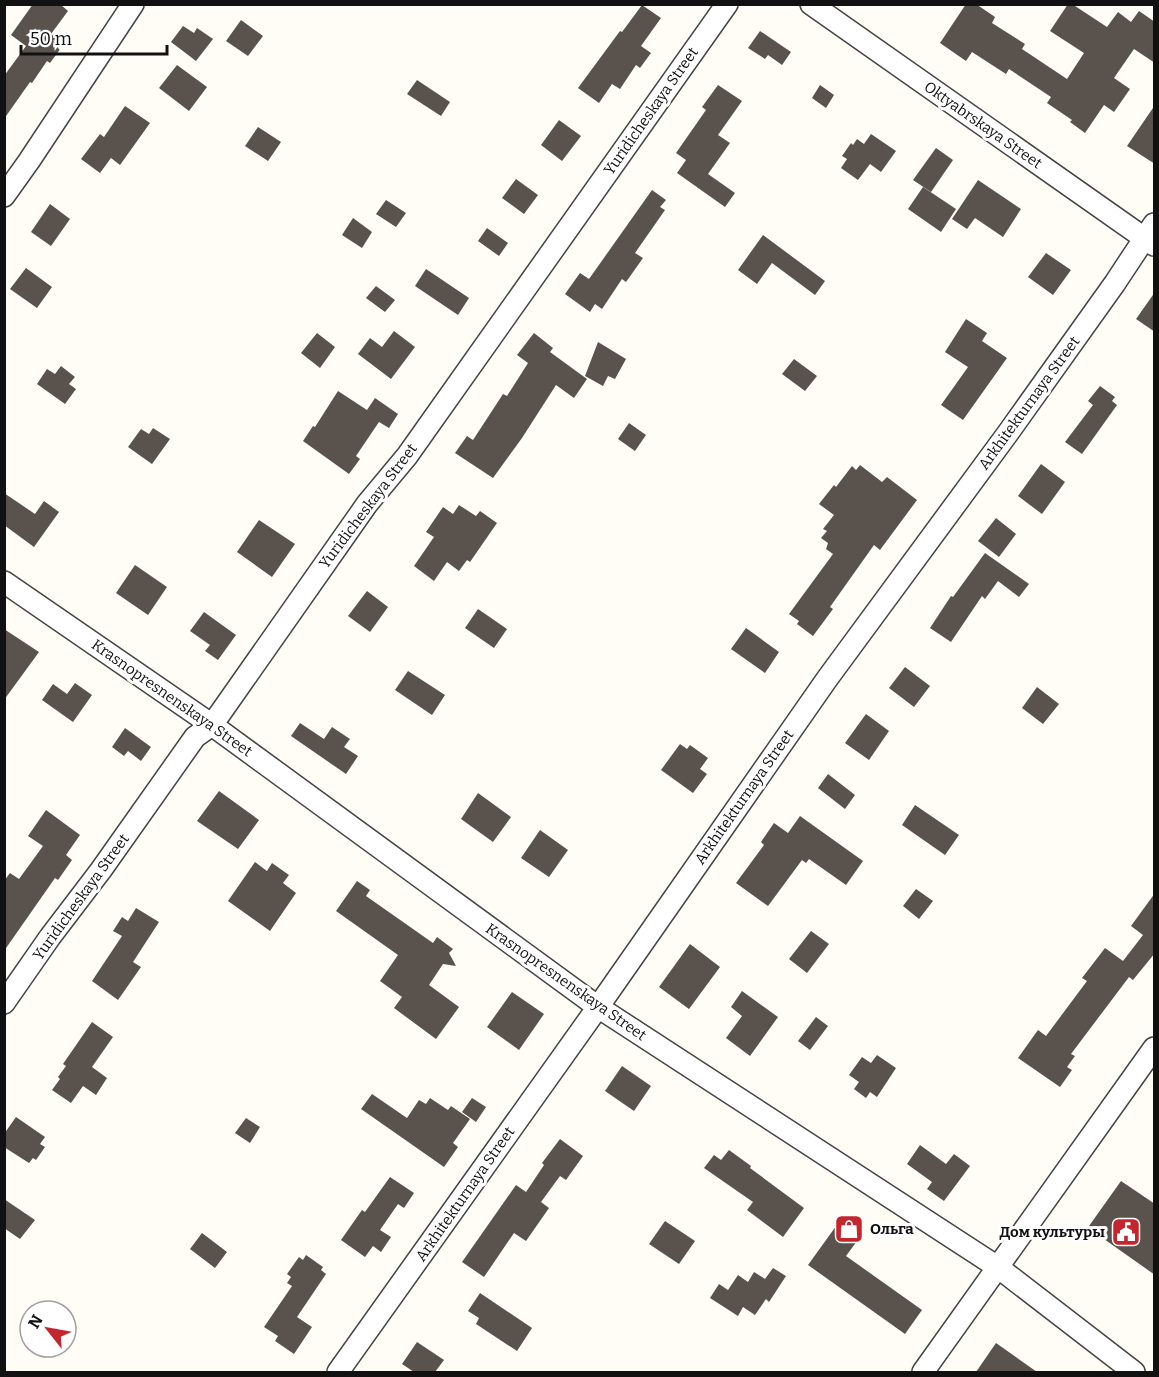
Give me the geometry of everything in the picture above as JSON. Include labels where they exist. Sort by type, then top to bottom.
[{"type":"street","points":[[4,196],[133,4]]},
{"type":"street","name":"Yuridicheskaya Street","points":[[4,1003],[195,737],[212,724],[367,504],[407,456],[727,4]]},
{"type":"street","name":"Oktyabrskaya Street","points":[[811,4],[1151,236]]},
{"type":"street","name":"Arkhitekturnaya Street","points":[[338,1372],[598,1007],[827,679],[1151,236]]},
{"type":"street","name":"Krasnopresnenskaya Street","points":[[4,582],[212,724],[598,1007],[999,1268],[1134,1372]]},
{"type":"street","points":[[923,1372],[1155,1048]]},
{"type":"building","points":[[33,4],[60,4],[68,11],[51,34],[64,44],[50,63],[47,61],[32,83],[30,82],[4,119],[4,76],[26,46],[11,35]]},
{"type":"building","points":[[966,4],[976,4],[995,17],[992,23],[1025,44],[1022,49],[1067,79],[1084,53],[1050,31],[1068,4],[1072,4],[1107,27],[1118,12],[1131,22],[1139,11],[1155,22],[1155,63],[1134,49],[1114,78],[1130,89],[1114,112],[1104,105],[1085,133],[1070,122],[1072,120],[1047,103],[1051,97],[1009,69],[1006,74],[972,52],[966,61],[940,43]]},
{"type":"building","points":[[642,5],[661,18],[641,46],[651,53],[640,68],[636,65],[620,89],[612,84],[599,103],[578,88]]},
{"type":"building","points":[[241,20],[263,36],[248,56],[226,41]]},
{"type":"building","points":[[183,26],[194,33],[197,28],[213,39],[196,61],[171,42]]},
{"type":"building","points":[[760,31],[791,52],[782,65],[768,55],[765,59],[748,48]]},
{"type":"building","points":[[177,65],[207,87],[189,111],[159,88]]},
{"type":"building","points":[[417,80],[450,102],[441,116],[407,94]]},
{"type":"building","points":[[718,85],[742,101],[718,135],[730,143],[708,174],[735,193],[725,207],[677,173],[686,160],[676,153],[706,110],[702,107]]},
{"type":"building","points":[[820,85],[834,95],[826,108],[812,98]]},
{"type":"building","points":[[1155,105],[1155,164],[1127,146]]},
{"type":"building","points":[[125,106],[150,123],[120,165],[111,158],[100,173],[81,159],[100,134],[104,137]]},
{"type":"building","points":[[559,120],[581,136],[562,161],[541,145]]},
{"type":"building","points":[[258,127],[281,142],[268,161],[245,146]]},
{"type":"building","points":[[871,134],[896,151],[881,172],[870,164],[858,180],[841,168],[847,159],[842,156],[851,143],[853,145],[857,139],[864,144]]},
{"type":"building","points":[[936,148],[953,160],[931,192],[913,180]]},
{"type":"building","points":[[516,179],[538,195],[524,214],[502,198]]},
{"type":"building","points":[[978,180],[1021,209],[1003,237],[975,218],[967,229],[952,219]]},
{"type":"building","points":[[923,187],[956,209],[941,232],[908,209]]},
{"type":"building","points":[[652,190],[666,200],[660,207],[665,210],[635,253],[643,258],[626,282],[622,279],[602,309],[595,304],[590,312],[565,294],[580,273],[589,279]]},
{"type":"building","points":[[386,200],[406,213],[396,227],[376,214]]},
{"type":"building","points":[[50,204],[70,219],[51,246],[31,232]]},
{"type":"building","points":[[353,218],[372,232],[362,248],[342,235]]},
{"type":"building","points":[[487,228],[508,243],[499,256],[478,241]]},
{"type":"building","points":[[763,235],[825,281],[815,295],[772,263],[757,284],[738,270]]},
{"type":"building","points":[[1046,253],[1071,270],[1053,295],[1028,277]]},
{"type":"building","points":[[26,268],[52,287],[37,308],[10,289]]},
{"type":"building","points":[[426,269],[469,298],[458,315],[415,286]]},
{"type":"building","points":[[376,286],[395,300],[385,312],[366,298]]},
{"type":"building","points":[[1155,292],[1155,332],[1136,319]]},
{"type":"building","points":[[966,319],[987,333],[982,341],[1007,358],[963,420],[941,405],[968,367],[945,352]]},
{"type":"building","points":[[394,331],[415,347],[391,379],[358,354],[370,338],[382,347]]},
{"type":"building","points":[[317,333],[335,347],[320,368],[301,353]]},
{"type":"building","points":[[534,333],[553,348],[550,352],[587,379],[574,398],[556,385],[493,478],[455,453],[467,436],[473,440],[503,394],[507,396],[528,363],[517,355]]},
{"type":"building","points":[[598,342],[626,359],[615,379],[608,376],[603,386],[585,376]]},
{"type":"building","points":[[794,359],[817,376],[805,391],[782,374]]},
{"type":"building","points":[[61,366],[75,377],[69,384],[76,389],[65,404],[37,384],[47,369],[55,374]]},
{"type":"building","points":[[1100,386],[1115,397],[1112,401],[1117,405],[1082,454],[1065,442],[1093,405],[1088,401]]},
{"type":"building","points":[[338,391],[367,410],[375,398],[398,414],[389,428],[379,422],[356,456],[360,459],[349,474],[303,441],[313,426],[315,427]]},
{"type":"building","points":[[629,423],[646,435],[635,451],[618,439]]},
{"type":"building","points":[[153,428],[170,439],[152,464],[128,447],[141,429],[149,434]]},
{"type":"building","points":[[1041,464],[1065,482],[1042,514],[1018,496]]},
{"type":"building","points":[[860,465],[882,482],[887,477],[917,500],[880,550],[874,545],[830,607],[833,609],[813,636],[797,624],[799,621],[789,614],[833,554],[826,549],[828,543],[821,538],[827,531],[823,529],[834,515],[819,504],[852,466],[856,470]]},
{"type":"building","points":[[4,493],[35,514],[44,501],[59,512],[34,547],[4,525]]},
{"type":"building","points":[[459,505],[476,516],[480,511],[497,523],[470,562],[467,560],[459,571],[447,562],[434,581],[414,566],[434,537],[426,532],[443,507],[453,514]]},
{"type":"building","points":[[996,518],[1016,534],[999,557],[978,541]]},
{"type":"building","points":[[259,520],[295,544],[272,577],[237,552]]},
{"type":"building","points":[[985,553],[1029,584],[1019,597],[998,581],[985,599],[982,596],[951,642],[930,628],[951,596],[953,597]]},
{"type":"building","points":[[135,565],[167,587],[148,615],[116,593]]},
{"type":"building","points":[[367,591],[388,607],[370,632],[348,616]]},
{"type":"building","points":[[478,609],[507,629],[494,648],[465,628]]},
{"type":"building","points":[[204,612],[236,635],[218,660],[205,651],[210,645],[190,631]]},
{"type":"building","points":[[746,628],[779,652],[765,673],[731,649]]},
{"type":"building","points":[[4,629],[39,652],[4,700]]},
{"type":"building","points":[[905,667],[930,686],[914,707],[889,688]]},
{"type":"building","points":[[408,671],[445,695],[432,715],[395,690]]},
{"type":"building","points":[[75,683],[92,695],[73,722],[42,700],[53,684],[67,694]]},
{"type":"building","points":[[1037,687],[1059,704],[1043,724],[1022,708]]},
{"type":"building","points":[[866,714],[889,731],[869,760],[845,743]]},
{"type":"building","points":[[300,723],[324,739],[332,727],[350,739],[344,747],[358,756],[346,774],[291,736]]},
{"type":"building","points":[[125,728],[151,747],[141,761],[128,751],[124,756],[112,747]]},
{"type":"building","points":[[680,744],[687,749],[690,745],[708,758],[700,769],[707,774],[693,793],[661,770]]},
{"type":"building","points":[[828,774],[855,795],[845,809],[818,788]]},
{"type":"building","points":[[219,791],[259,820],[238,849],[197,821]]},
{"type":"building","points":[[478,793],[511,817],[493,842],[461,819]]},
{"type":"building","points":[[915,805],[959,835],[945,855],[902,825]]},
{"type":"building","points":[[46,810],[80,835],[66,855],[72,860],[58,880],[55,878],[4,951],[4,881],[10,873],[19,879],[43,846],[28,836]]},
{"type":"building","points":[[800,816],[863,861],[846,885],[809,859],[806,863],[802,860],[768,906],[736,883],[764,845],[761,842],[774,823],[788,833]]},
{"type":"building","points":[[540,830],[568,850],[549,877],[521,858]]},
{"type":"building","points":[[255,862],[267,871],[272,863],[289,875],[283,883],[296,893],[270,931],[228,901]]},
{"type":"building","points":[[357,881],[370,890],[366,896],[433,943],[437,937],[453,949],[449,953],[456,966],[443,964],[429,985],[459,1007],[436,1039],[394,1008],[402,997],[380,981],[398,955],[336,911]]},
{"type":"building","points":[[916,889],[933,901],[919,919],[903,906]]},
{"type":"building","points":[[1155,893],[1155,953],[1133,980],[1129,977],[1071,1054],[1075,1056],[1067,1067],[1072,1070],[1060,1087],[1018,1058],[1038,1030],[1046,1036],[1087,981],[1082,978],[1105,948],[1123,961],[1143,935],[1131,926]]},
{"type":"building","points":[[136,908],[159,922],[133,962],[141,967],[118,1000],[92,981],[122,936],[113,931],[122,917],[128,921]]},
{"type":"building","points":[[811,931],[829,944],[807,973],[789,959]]},
{"type":"building","points":[[690,944],[720,967],[689,1009],[659,987]]},
{"type":"building","points":[[742,991],[778,1017],[750,1056],[726,1038],[742,1016],[731,1007]]},
{"type":"building","points":[[512,992],[544,1014],[519,1050],[487,1027]]},
{"type":"building","points":[[816,1017],[828,1026],[810,1050],[798,1041]]},
{"type":"building","points":[[92,1022],[113,1037],[92,1067],[107,1078],[96,1095],[83,1086],[71,1103],[52,1090],[66,1066],[63,1064]]},
{"type":"building","points":[[877,1055],[896,1068],[877,1097],[870,1092],[866,1098],[854,1089],[859,1082],[849,1075],[862,1057],[871,1063]]},
{"type":"building","points":[[622,1066],[651,1086],[634,1111],[605,1091]]},
{"type":"building","points":[[372,1094],[407,1118],[419,1100],[426,1104],[430,1098],[448,1110],[451,1106],[470,1119],[453,1143],[458,1147],[444,1167],[361,1109]]},
{"type":"building","points":[[472,1098],[486,1107],[476,1122],[462,1112]]},
{"type":"building","points":[[16,1117],[45,1137],[40,1144],[45,1147],[36,1160],[33,1158],[29,1163],[4,1147],[4,1134]]},
{"type":"building","points":[[246,1118],[260,1127],[250,1143],[235,1133]]},
{"type":"building","points":[[560,1139],[583,1156],[566,1180],[560,1176],[541,1202],[549,1208],[526,1241],[514,1233],[484,1277],[462,1262],[516,1185],[526,1192],[544,1165],[542,1163]]},
{"type":"building","points":[[920,1145],[946,1164],[954,1154],[970,1166],[944,1201],[927,1189],[932,1182],[907,1164]]},
{"type":"building","points":[[729,1150],[804,1208],[783,1237],[747,1210],[753,1202],[704,1168],[714,1155],[721,1160]]},
{"type":"building","points":[[390,1177],[414,1193],[404,1208],[398,1204],[380,1230],[391,1237],[381,1252],[373,1246],[365,1257],[341,1240],[362,1210],[365,1212]]},
{"type":"building","name":"Дом культуры","points":[[1121,1181],[1155,1204],[1155,1275],[1089,1226]]},
{"type":"building","points":[[4,1199],[35,1220],[20,1239],[4,1228]]},
{"type":"building","points":[[665,1221],[695,1241],[679,1264],[649,1244]]},
{"type":"building","points":[[839,1222],[860,1237],[846,1256],[922,1310],[905,1334],[808,1265]]},
{"type":"building","points":[[202,1233],[227,1252],[215,1268],[190,1249]]},
{"type":"building","points":[[306,1255],[323,1267],[321,1270],[326,1274],[297,1317],[312,1327],[294,1354],[275,1341],[278,1336],[264,1327],[292,1286],[287,1283],[291,1277],[287,1274],[299,1257],[303,1260]]},
{"type":"building","points":[[773,1268],[786,1276],[769,1302],[766,1299],[755,1315],[743,1307],[738,1316],[710,1298],[719,1284],[728,1290],[738,1275],[748,1282],[754,1272],[765,1279]]},
{"type":"building","points":[[480,1293],[532,1328],[517,1351],[476,1324],[479,1318],[468,1311]]},
{"type":"building","points":[[417,1342],[444,1360],[435,1372],[414,1372],[402,1364]]},
{"type":"building","points":[[996,1343],[1037,1372],[976,1372]]},
{"type":"place","name":"Ольга","points":[[849,1229]]},
{"type":"place","name":"Дом культуры","points":[[1126,1232]]}]
